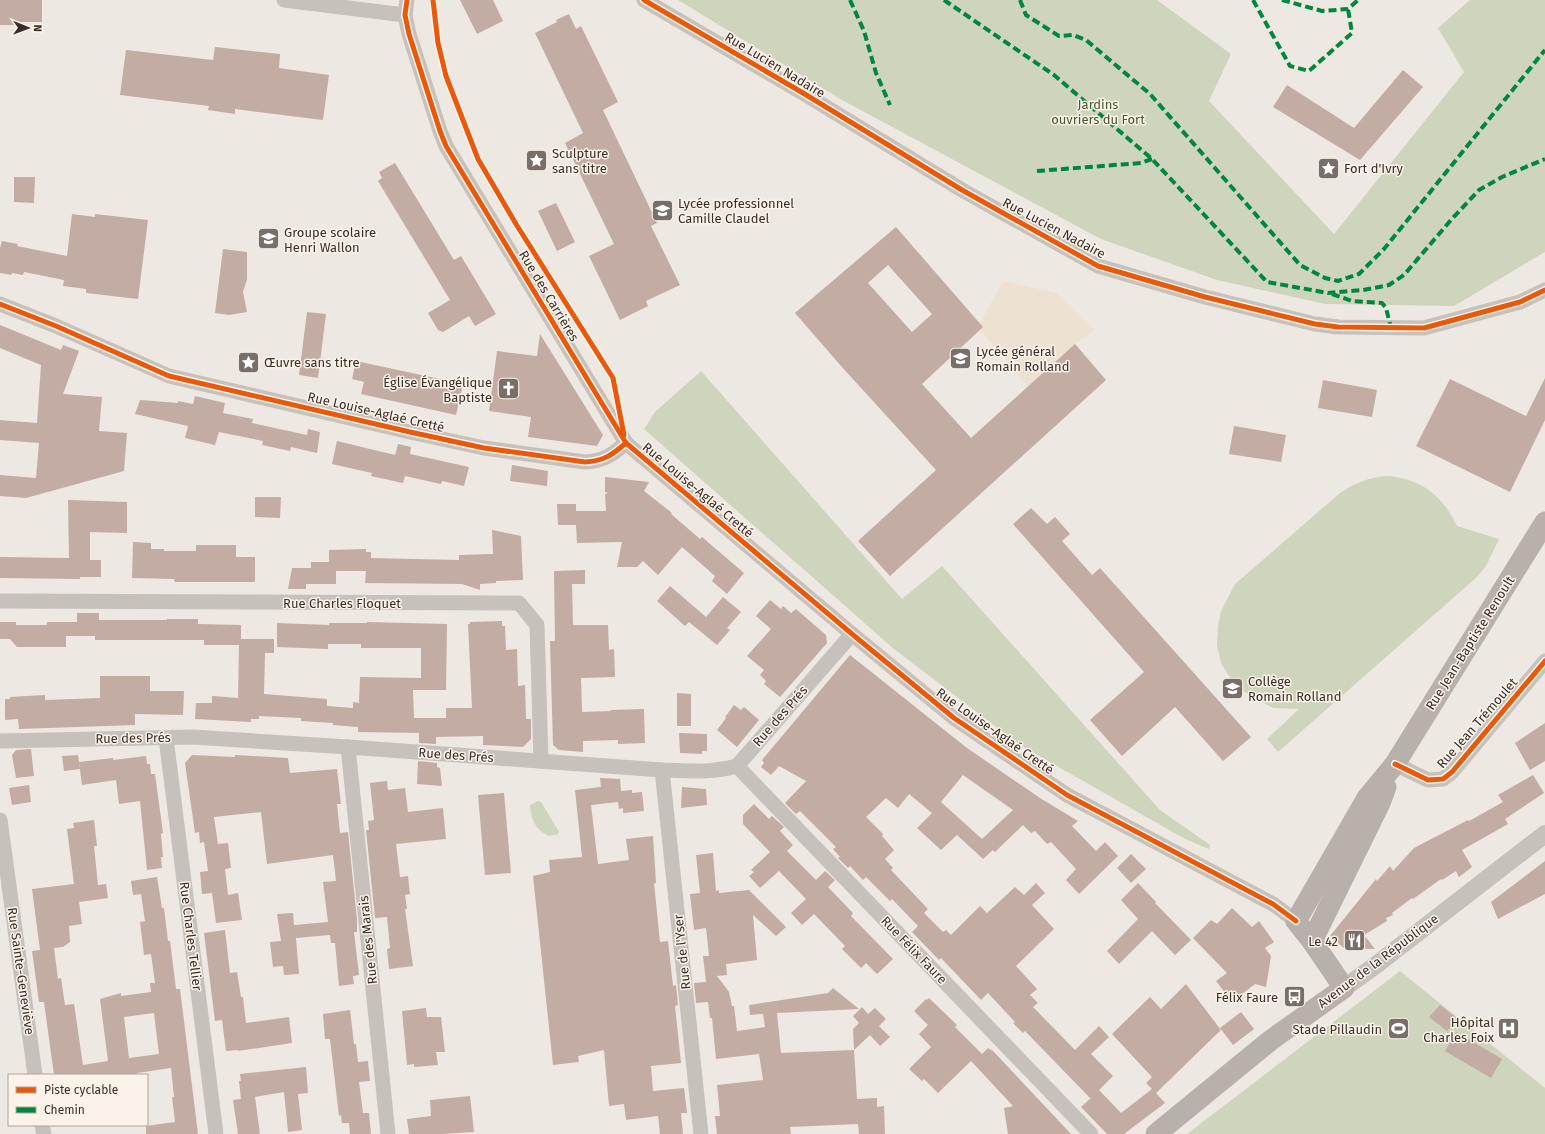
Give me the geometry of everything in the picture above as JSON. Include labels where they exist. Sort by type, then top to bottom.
[{"type":"main road","name":"Rue Jean-Baptiste Renoult","points":[[1296,921],[1367,798],[1395,764],[1545,522]]},
{"type":"main road","name":"Rue Jean-Baptiste Renoult","points":[[1312,940],[1380,804],[1395,764]]},
{"type":"main road","points":[[1296,921],[1312,940],[1344,988]]},
{"type":"main road","name":"Avenue de la République","points":[[1156,1134],[1271,1040],[1344,988]]},
{"type":"street","points":[[284,0],[405,15]]},
{"type":"street","name":"Rue des Carrières","points":[[407,0],[405,15],[409,34],[446,146],[626,443]]},
{"type":"street","name":"Rue Lucien Nadaire","points":[[644,0],[802,93],[962,190],[1098,266],[1205,297],[1316,324],[1338,327],[1424,328],[1520,302],[1545,290]]},
{"type":"street","name":"Rue Louise-Aglaé Cretté","points":[[0,304],[56,326],[169,376],[410,432],[484,448],[585,462],[607,458],[626,443],[954,718],[1067,795],[1273,904],[1296,921]]},
{"type":"street","name":"Rue Charles Floquet","points":[[0,602],[519,603],[537,625],[541,761]]},
{"type":"street","name":"Rue des Prés","points":[[0,741],[193,737],[662,770],[702,772],[720,771],[737,766],[852,634]]},
{"type":"street","name":"Rue Jean Trémoulet","points":[[1395,764],[1428,780],[1443,779],[1452,772],[1545,661]]},
{"type":"street","name":"Rue Charles Tellier","points":[[166,738],[216,1134]]},
{"type":"street","name":"Rue des Marais","points":[[348,747],[388,1134]]},
{"type":"street","name":"Rue Félix Faure","points":[[737,766],[1091,1134]]},
{"type":"street","name":"Rue de l'Yser","points":[[662,770],[702,1134]]},
{"type":"street","name":"Rue Sainte-Geneviève","points":[[0,820],[35,1074]]},
{"type":"street","name":"Avenue de la République","points":[[1344,988],[1376,965],[1545,834]]},
{"type":"green space","name":"Jardins ouvriers du Fort","points":[[678,0],[1157,0],[1231,54],[1209,101],[1334,234],[1464,72],[1438,28],[1470,0],[1545,0],[1545,252],[1454,306],[1325,304],[1217,280],[1101,239],[842,100]]},
{"type":"green space","points":[[701,371],[902,599],[942,566],[1160,810],[1210,845],[1209,849],[1185,839],[1020,745],[894,649],[644,429],[655,412]]},
{"type":"green space","points":[[1387,476],[1411,481],[1430,490],[1445,506],[1457,526],[1499,539],[1486,566],[1477,577],[1278,752],[1267,739],[1299,709],[1273,708],[1243,691],[1231,679],[1221,663],[1217,645],[1218,626],[1221,611],[1235,584],[1340,493],[1362,481]]},
{"type":"green space","points":[[538,801],[541,802],[559,832],[558,834],[549,836],[544,834],[535,824],[531,815],[530,805]]},
{"type":"green space","name":"Stade Pillaudin","points":[[1400,971],[1545,1088],[1545,1134],[1187,1134]]},
{"type":"shaded area","points":[[1003,281],[1057,293],[1094,330],[1075,344],[1028,386],[980,330],[983,327],[980,323]]},
{"type":"building","points":[[0,0],[42,0],[42,22],[16,22],[16,25],[0,25]]},
{"type":"building","points":[[460,0],[493,0],[503,21],[477,34]]},
{"type":"building","points":[[569,14],[576,29],[581,26],[618,102],[603,110],[657,223],[651,226],[680,285],[646,301],[648,306],[620,320],[589,256],[614,244],[565,143],[583,133],[535,33]]},
{"type":"building","points":[[215,47],[280,54],[279,68],[329,75],[323,120],[235,109],[235,114],[208,110],[209,106],[120,95],[126,50],[213,60]]},
{"type":"building","points":[[1403,70],[1423,87],[1360,160],[1273,107],[1287,85],[1354,128]]},
{"type":"building","points":[[395,163],[454,260],[461,256],[496,314],[475,326],[469,316],[443,332],[438,330],[428,313],[450,300],[378,181],[382,178],[379,172]]},
{"type":"building","points":[[14,177],[35,177],[34,203],[14,202]]},
{"type":"building","points":[[556,203],[575,242],[557,251],[538,211]]},
{"type":"building","points":[[72,214],[95,217],[95,214],[148,220],[138,299],[86,293],[86,289],[63,286],[64,280],[24,272],[23,275],[0,273],[0,248],[2,241],[18,244],[17,246],[67,256]]},
{"type":"building","points":[[896,227],[983,327],[922,384],[971,438],[1075,344],[1106,380],[890,576],[858,541],[936,470],[795,313]],"holes":[[[888,265],[932,314],[912,332],[868,283]]]},
{"type":"building","points":[[223,249],[247,252],[247,279],[243,292],[247,312],[229,315],[215,313]]},
{"type":"building","points":[[307,312],[326,314],[318,378],[299,375]]},
{"type":"building","points":[[0,325],[61,350],[63,345],[79,351],[63,394],[102,397],[99,431],[127,433],[124,471],[26,498],[0,496],[0,475],[36,478],[39,443],[0,440],[0,420],[37,423],[41,365],[0,348]]},
{"type":"building","points":[[540,334],[603,435],[597,446],[528,437],[531,417],[489,411],[497,351],[537,356]]},
{"type":"building","points":[[356,361],[463,384],[456,415],[361,394],[364,382],[352,379]]},
{"type":"building","points":[[1545,378],[1545,420],[1510,492],[1416,446],[1450,379],[1526,416]]},
{"type":"building","points":[[1323,380],[1377,390],[1372,417],[1318,408]]},
{"type":"building","points":[[195,396],[225,403],[223,413],[253,419],[252,423],[307,435],[308,429],[320,432],[317,453],[291,447],[290,451],[262,445],[263,441],[219,432],[215,445],[185,438],[188,426],[135,414],[140,400],[178,403],[178,401],[193,404]]},
{"type":"building","points":[[1234,426],[1286,435],[1281,462],[1229,454]]},
{"type":"building","points":[[337,441],[395,455],[398,444],[411,447],[410,454],[469,467],[464,486],[442,481],[441,484],[405,476],[403,483],[371,476],[372,473],[332,464]]},
{"type":"building","points":[[512,465],[548,471],[547,486],[510,481]]},
{"type":"building","points":[[605,477],[649,482],[644,491],[672,513],[671,514],[700,539],[702,537],[744,573],[727,594],[712,581],[715,576],[682,547],[658,575],[643,561],[637,567],[617,567],[622,542],[577,543],[576,525],[558,525],[557,504],[576,504],[576,511],[606,511],[605,494],[608,493],[605,492]]},
{"type":"building","points":[[255,497],[281,497],[280,518],[255,517]]},
{"type":"building","points":[[68,500],[127,502],[127,533],[90,532],[90,560],[101,560],[101,577],[80,577],[80,579],[0,578],[0,557],[69,558]]},
{"type":"building","points":[[1031,508],[1047,524],[1055,517],[1070,534],[1062,541],[1092,575],[1100,568],[1251,737],[1223,761],[1175,707],[1122,756],[1090,720],[1144,672],[1013,524]]},
{"type":"building","points":[[492,530],[521,536],[523,580],[496,581],[496,583],[480,584],[480,590],[462,584],[365,583],[366,571],[336,571],[336,584],[306,584],[306,589],[288,589],[292,568],[311,568],[311,562],[329,562],[329,550],[366,549],[366,552],[371,552],[371,558],[459,560],[459,555],[493,554]]},
{"type":"building","points":[[133,542],[151,543],[151,549],[164,549],[164,551],[196,551],[196,545],[236,545],[236,557],[255,557],[255,582],[175,582],[174,579],[132,578]]},
{"type":"building","points":[[585,570],[585,584],[572,584],[573,625],[608,625],[609,650],[614,649],[615,677],[581,678],[582,712],[644,709],[645,743],[618,744],[618,740],[583,741],[583,752],[559,750],[553,745],[550,641],[555,641],[554,571]]},
{"type":"building","points":[[670,586],[706,617],[723,597],[741,612],[727,628],[730,630],[717,645],[689,622],[685,626],[657,601]]},
{"type":"building","points":[[770,600],[781,609],[783,606],[791,613],[796,609],[826,635],[827,643],[780,697],[764,684],[766,681],[760,675],[764,670],[747,656],[771,629],[756,616]]},
{"type":"building","points":[[77,613],[99,613],[99,620],[198,619],[198,624],[241,625],[241,639],[274,639],[274,653],[265,653],[264,694],[327,699],[327,706],[353,708],[353,702],[359,703],[360,677],[421,678],[421,648],[361,648],[361,644],[328,644],[328,649],[277,647],[277,623],[329,625],[329,623],[367,622],[447,624],[446,690],[413,690],[414,718],[446,718],[446,708],[472,708],[468,624],[470,624],[470,622],[502,621],[502,626],[505,626],[506,650],[517,649],[518,686],[525,685],[526,719],[531,719],[531,739],[523,747],[483,745],[483,736],[436,737],[436,744],[419,743],[419,733],[358,732],[358,727],[333,725],[333,723],[301,721],[301,718],[259,716],[259,719],[251,719],[251,722],[195,719],[196,703],[212,703],[212,696],[238,698],[239,645],[204,645],[204,640],[95,640],[95,636],[66,636],[66,647],[17,647],[10,639],[0,639],[0,622],[16,622],[16,625],[47,625],[47,622],[77,622]]},
{"type":"building","points":[[850,655],[967,748],[1040,798],[1078,821],[1072,826],[1096,851],[1105,842],[1118,856],[1079,894],[1066,880],[1076,869],[1051,842],[1047,844],[1035,831],[1031,833],[1023,825],[995,852],[993,850],[983,859],[957,835],[941,850],[917,828],[932,813],[909,794],[898,808],[886,798],[866,817],[883,834],[882,836],[894,850],[885,859],[893,868],[891,870],[928,909],[924,913],[943,932],[946,930],[951,935],[980,906],[987,913],[1015,887],[1024,895],[1036,883],[1045,893],[1032,905],[1054,929],[1016,966],[1037,989],[1030,995],[1038,1003],[1033,1007],[1075,1050],[1099,1026],[1109,1037],[1091,1054],[1113,1076],[1099,1090],[1121,1113],[1152,1089],[1146,1083],[1152,1077],[1112,1034],[1150,997],[1161,1009],[1186,984],[1221,1030],[1156,1093],[1165,1103],[1124,1134],[1107,1134],[1081,1107],[1092,1097],[1090,1098],[1025,1031],[1023,1033],[1013,1023],[1015,1022],[988,993],[981,1000],[941,958],[939,960],[912,932],[918,926],[892,899],[890,901],[866,877],[863,880],[850,866],[848,868],[838,858],[840,857],[833,849],[836,847],[800,811],[796,814],[785,803],[806,781],[779,766],[771,775],[761,767],[764,763],[762,760]],"holes":[[[963,775],[1013,810],[982,839],[941,802]]]},
{"type":"building","points":[[100,676],[150,676],[150,691],[184,691],[183,715],[135,714],[135,725],[19,729],[18,719],[5,720],[5,699],[10,699],[10,697],[45,695],[45,700],[100,698]]},
{"type":"building","points":[[677,693],[691,694],[691,726],[677,726]]},
{"type":"building","points":[[734,705],[741,710],[744,707],[759,720],[737,747],[717,730]]},
{"type":"building","points":[[1545,723],[1545,761],[1530,770],[1515,743]]},
{"type":"building","points":[[679,733],[707,734],[707,751],[702,751],[702,754],[680,753]]},
{"type":"building","points":[[31,749],[34,776],[16,778],[12,755],[16,750]]},
{"type":"building","points":[[78,755],[80,769],[64,771],[62,756]]},
{"type":"building","points":[[192,755],[235,757],[235,755],[288,758],[290,773],[337,769],[341,804],[337,804],[340,833],[348,832],[357,920],[357,932],[354,932],[359,975],[353,976],[354,984],[339,986],[335,943],[331,943],[330,935],[296,938],[299,974],[284,975],[283,966],[273,967],[270,942],[281,941],[277,914],[293,913],[294,925],[328,922],[323,882],[336,881],[333,855],[267,864],[261,812],[214,817],[218,844],[228,843],[231,868],[225,869],[228,895],[238,893],[242,920],[216,923],[212,893],[202,894],[200,872],[208,871],[204,842],[200,843],[199,832],[195,833],[185,763]]},
{"type":"building","points":[[146,756],[147,764],[150,764],[151,774],[155,774],[163,833],[161,834],[163,857],[161,857],[162,868],[147,870],[140,801],[119,804],[116,780],[82,785],[79,762]]},
{"type":"building","points":[[418,761],[437,763],[437,767],[440,768],[442,786],[417,784]]},
{"type":"building","points":[[1533,775],[1544,793],[1505,819],[1508,824],[1462,850],[1472,867],[1459,877],[1456,871],[1442,880],[1441,879],[1392,913],[1393,915],[1386,918],[1387,921],[1364,935],[1375,949],[1344,948],[1330,936],[1376,879],[1377,881],[1390,866],[1393,871],[1414,848],[1468,820],[1469,821],[1503,802],[1498,795]]},
{"type":"building","points":[[600,778],[620,779],[621,791],[632,790],[632,793],[642,792],[644,811],[623,813],[623,808],[619,809],[618,802],[591,805],[598,864],[629,860],[626,839],[653,836],[656,883],[654,883],[660,942],[668,941],[673,986],[676,985],[678,1005],[675,1006],[681,1063],[651,1066],[653,1091],[684,1088],[687,1113],[681,1113],[683,1134],[660,1134],[658,1116],[626,1120],[624,1104],[609,1106],[604,1050],[578,1056],[579,1062],[553,1065],[533,876],[550,872],[549,860],[582,857],[575,790],[601,787]]},
{"type":"building","points":[[387,781],[388,790],[405,788],[408,812],[443,808],[446,839],[396,844],[400,877],[408,876],[410,894],[405,895],[407,909],[405,909],[413,966],[389,969],[387,949],[390,948],[387,917],[375,918],[366,830],[369,830],[368,821],[374,820],[370,783]]},
{"type":"building","points":[[29,785],[31,802],[12,805],[9,788]]},
{"type":"building","points":[[682,787],[706,789],[707,805],[681,808]]},
{"type":"building","points":[[504,793],[511,873],[485,875],[478,795]]},
{"type":"building","points":[[754,804],[769,819],[772,816],[784,827],[780,831],[793,845],[787,851],[816,880],[825,871],[835,880],[828,887],[853,913],[851,916],[893,959],[877,974],[866,963],[861,968],[842,949],[845,946],[814,914],[802,925],[791,913],[806,899],[779,871],[760,888],[749,876],[754,872],[751,870],[770,852],[743,824],[743,815]]},
{"type":"building","points":[[94,820],[97,846],[94,846],[98,885],[106,884],[108,898],[79,902],[82,924],[69,926],[70,942],[63,947],[54,948],[58,979],[61,978],[65,1005],[74,1004],[83,1065],[108,1061],[100,999],[121,993],[121,996],[151,992],[150,983],[155,983],[151,954],[144,955],[140,922],[145,921],[141,894],[133,895],[131,881],[157,877],[162,908],[164,908],[168,941],[170,941],[176,989],[180,989],[198,1134],[146,1134],[146,1126],[175,1122],[171,1068],[137,1074],[54,1074],[44,1002],[39,1002],[32,951],[40,950],[32,889],[74,884],[67,829],[74,828],[73,823]],"holes":[[[154,1013],[159,1054],[129,1058],[124,1017]]]},
{"type":"building","points":[[713,853],[716,891],[719,890],[719,893],[749,890],[786,927],[776,936],[753,915],[757,960],[726,964],[727,975],[717,976],[729,992],[732,1006],[734,1006],[737,1031],[765,1027],[763,1014],[750,1015],[749,1005],[828,993],[833,988],[859,1009],[777,1013],[781,1053],[854,1050],[857,1099],[877,1098],[877,1107],[884,1106],[885,1134],[859,1134],[858,1124],[790,1127],[791,1134],[717,1134],[715,1116],[720,1116],[717,1085],[763,1080],[759,1054],[716,1059],[712,1018],[710,1018],[708,1002],[696,1003],[694,983],[706,982],[703,956],[709,956],[706,928],[694,930],[690,894],[700,893],[696,855]]},
{"type":"building","points":[[1131,854],[1146,869],[1131,883],[1117,868]]},
{"type":"building","points":[[1545,861],[1545,894],[1498,919],[1491,902]]},
{"type":"building","points":[[1138,883],[1191,940],[1175,955],[1152,931],[1119,964],[1107,951],[1138,919],[1121,900]]},
{"type":"building","points":[[1232,908],[1252,927],[1259,921],[1274,942],[1265,948],[1271,956],[1266,987],[1255,984],[1232,1002],[1216,981],[1227,973],[1193,938],[1211,920],[1217,924]]},
{"type":"building","points":[[225,930],[230,973],[237,972],[241,997],[243,997],[246,1023],[289,1017],[292,1043],[238,1051],[226,1051],[222,1020],[215,1021],[204,933]]},
{"type":"building","points":[[929,998],[957,1025],[955,1027],[982,1054],[988,1048],[993,1051],[1071,1134],[1008,1134],[1004,1108],[1013,1106],[971,1061],[938,1093],[924,1079],[922,1081],[909,1069],[931,1047],[919,1034],[928,1025],[914,1011],[926,999],[927,1000]]},
{"type":"building","points":[[1440,1005],[1458,1019],[1447,1031],[1429,1017]]},
{"type":"building","points":[[862,1007],[868,1014],[875,1008],[886,1019],[879,1026],[890,1037],[880,1046],[870,1035],[854,1050],[853,1029],[859,1023],[853,1016]]},
{"type":"building","points":[[426,1008],[427,1017],[441,1017],[445,1052],[436,1052],[438,1065],[414,1067],[414,1064],[407,1065],[402,1011]]},
{"type":"building","points":[[350,1010],[354,1044],[356,1044],[358,1062],[368,1061],[370,1081],[359,1082],[363,1113],[369,1113],[371,1134],[350,1134],[349,1123],[342,1123],[341,1115],[339,1116],[330,1039],[325,1039],[323,1014]]},
{"type":"building","points":[[1241,1012],[1254,1029],[1233,1045],[1220,1028]]},
{"type":"building","points":[[1456,1032],[1502,1059],[1491,1078],[1445,1051]]},
{"type":"building","points":[[306,1067],[308,1093],[298,1094],[302,1130],[288,1132],[284,1092],[255,1097],[260,1134],[238,1134],[233,1100],[241,1099],[239,1081],[241,1081],[240,1074]]},
{"type":"building","points":[[470,1096],[474,1132],[409,1134],[407,1119],[431,1116],[430,1100]]},
{"type":"marked path","points":[[850,0],[864,31],[876,73],[890,105]]},
{"type":"marked path","points":[[944,0],[1054,75],[1152,159],[1267,282],[1328,293],[1363,290],[1389,285],[1404,275],[1479,190],[1502,177],[1545,159]]},
{"type":"marked path","points":[[1020,0],[1026,15],[1059,36],[1073,35],[1086,40],[1150,94],[1300,265],[1325,278],[1338,281],[1359,274],[1384,249],[1545,50]]},
{"type":"marked path","points":[[1253,0],[1290,66],[1309,71],[1352,33],[1348,9]]},
{"type":"marked path","points":[[1282,0],[1322,11],[1348,9],[1358,0]]},
{"type":"marked path","points":[[1037,171],[1141,163],[1152,159]]},
{"type":"marked path","points":[[1332,294],[1352,301],[1382,303],[1386,308],[1391,328]]},
{"type":"cycle path","points":[[407,0],[405,15],[409,34],[446,146],[626,443],[954,718],[1067,795],[1273,904],[1296,921]]},
{"type":"cycle path","points":[[433,0],[438,43],[446,76],[478,159],[516,224],[613,378],[624,435]]},
{"type":"cycle path","points":[[644,0],[803,93],[962,190],[1098,266],[1205,297],[1315,324],[1338,327],[1424,328],[1520,302],[1545,290]]},
{"type":"cycle path","points":[[0,304],[56,326],[169,376],[410,432],[484,448],[585,462],[603,459],[626,443]]},
{"type":"cycle path","points":[[1395,764],[1428,780],[1443,779],[1452,772],[1545,661]]},
{"type":"place","name":"Sculpture sans titre","points":[[536,160]]},
{"type":"place","name":"Fort d'Ivry","points":[[1329,168]]},
{"type":"place","name":"Lycée professionnel Camille Claudel","points":[[662,210]]},
{"type":"place","name":"Groupe scolaire Henri Wallon","points":[[268,239]]},
{"type":"place","name":"Lycée général Romain Rolland","points":[[961,358]]},
{"type":"place","name":"Œuvre sans titre","points":[[249,362]]},
{"type":"place","name":"Église Évangélique Baptiste","points":[[508,389]]},
{"type":"place","name":"Collège Romain Rolland","points":[[1232,688]]},
{"type":"place","name":"Le 42","points":[[1354,941]]},
{"type":"place","name":"Félix Faure","points":[[1294,997]]},
{"type":"place","name":"Stade Pillaudin","points":[[1398,1029]]},
{"type":"place","name":"Hôpital Charles Foix","points":[[1509,1029]]}]
